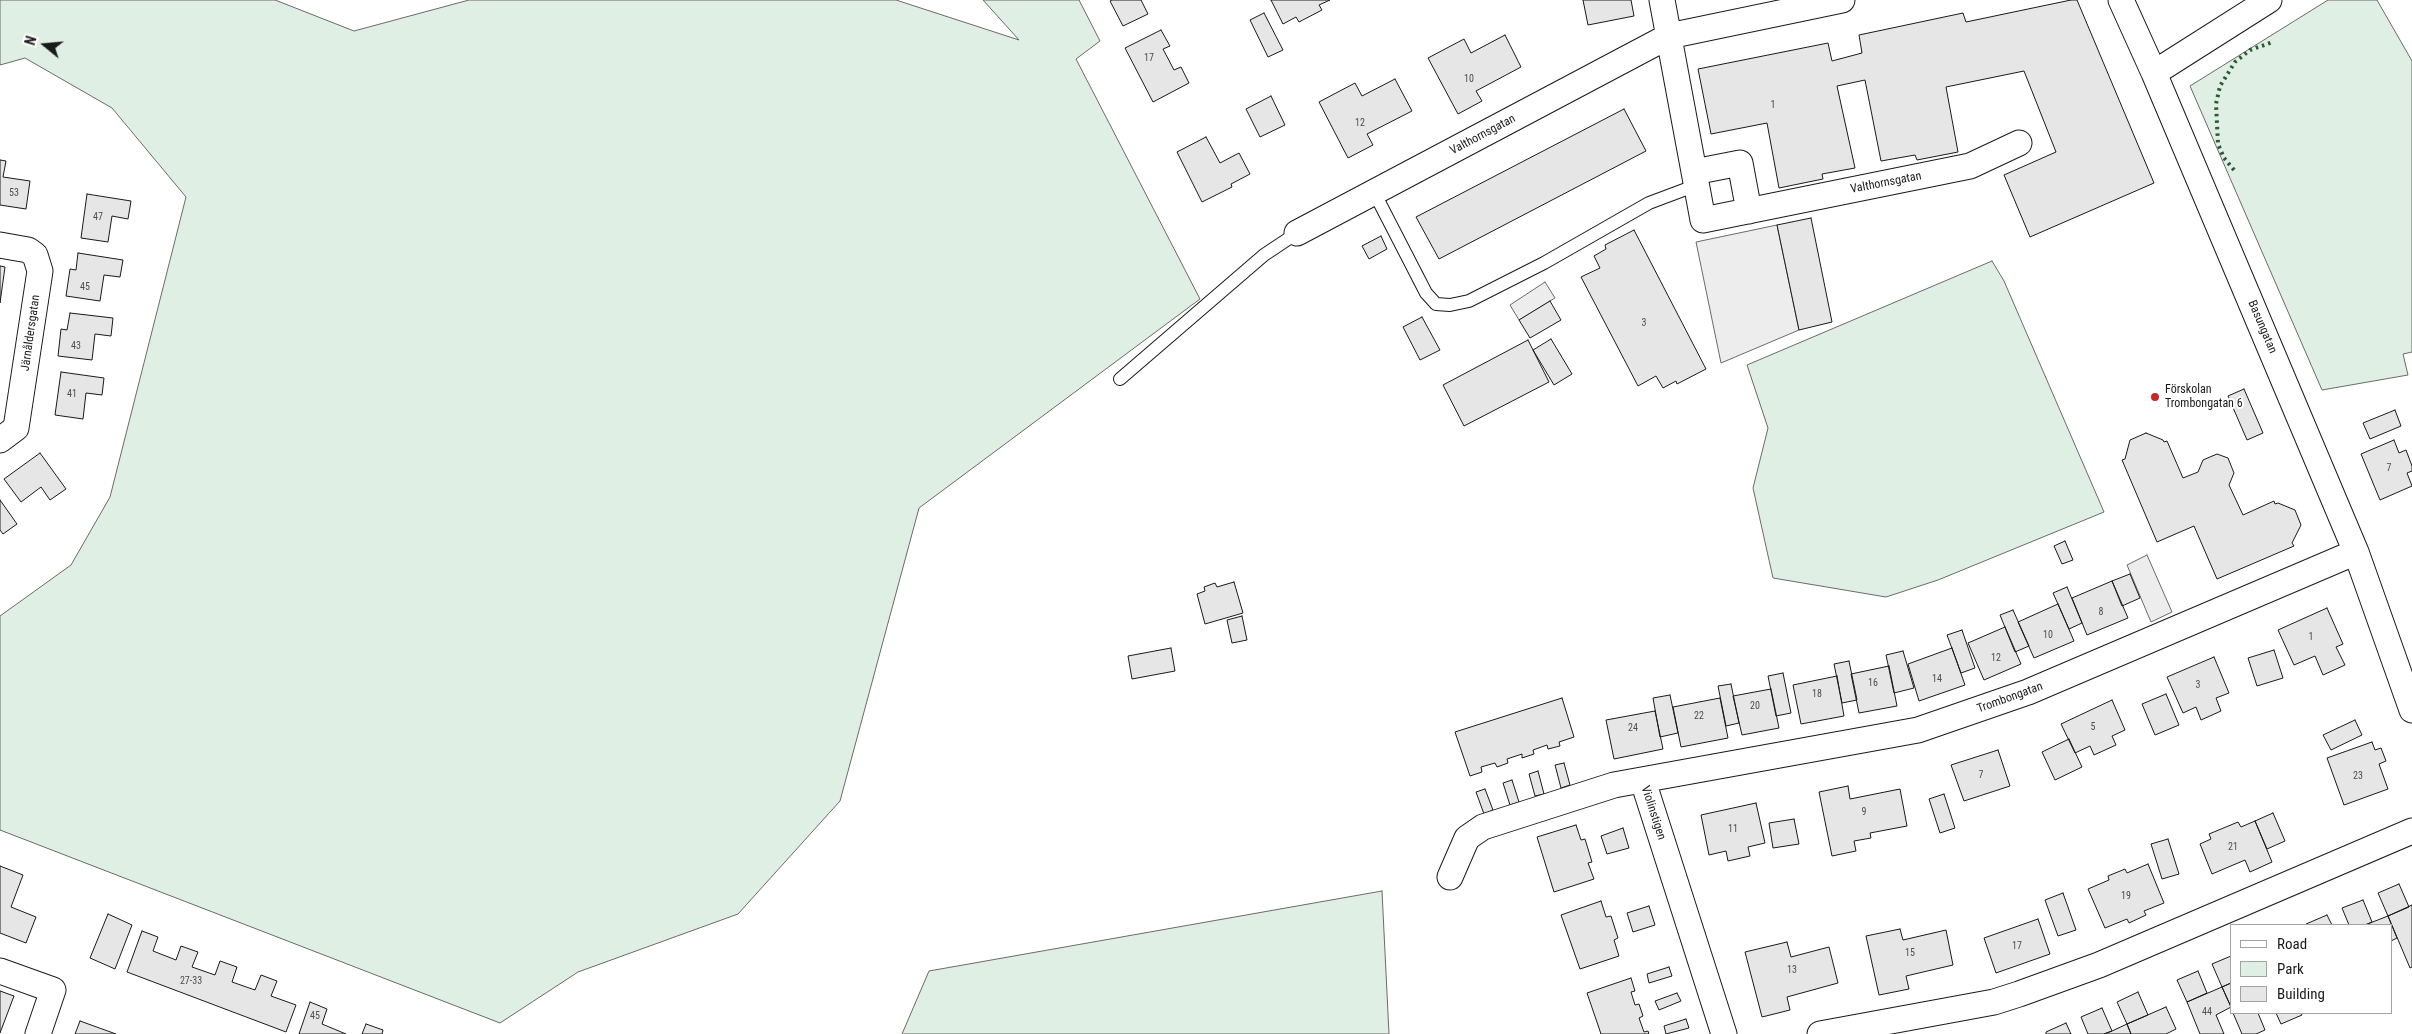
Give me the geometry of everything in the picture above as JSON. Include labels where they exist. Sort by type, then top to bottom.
[{"type":"street","name":"Valthornsgatan","points":[[1662,0],[1703,220],[1970,166],[2019,143]]},
{"type":"street","name":"Valthornsgatan","points":[[1297,233],[1669,36],[1842,0]]},
{"type":"street","name":"Basungatan","points":[[2121,0],[2356,552],[2412,710]]},
{"type":"street","points":[[2154,74],[2269,0]]},
{"type":"street","points":[[1696,179],[1740,163],[1749,211]]},
{"type":"street","name":"Järnåldersgatan","points":[[0,245],[28,250],[35,254],[40,272],[16,428],[0,440]]},
{"type":"street","name":"Trombongatan","points":[[1643,781],[1918,730],[2028,692],[2356,552]]},
{"type":"street","name":"Violinstigen","points":[[1450,877],[1467,838],[1483,827],[1614,786],[1643,781],[1724,1034]]},
{"type":"street","points":[[1820,1034],[1994,1002],[2019,994],[2099,966],[2412,831]]},
{"type":"street","points":[[0,971],[53,990],[38,1034]]},
{"type":"lane","points":[[1374,192],[1426,293],[1436,304],[1450,305],[1469,301],[1696,179]]},
{"type":"lane","points":[[1120,378],[1264,255],[1297,233]]},
{"type":"green space","points":[[0,0],[275,0],[354,31],[469,0],[896,0],[1019,40],[983,0],[1079,0],[1100,41],[1076,59],[1200,299],[919,508],[840,801],[738,914],[578,972],[500,1023],[0,830],[0,616],[71,565],[110,497],[186,197],[112,108],[25,58],[0,65]]},
{"type":"green space","points":[[2328,0],[2377,0],[2412,61],[2412,352],[2403,354],[2408,375],[2322,390],[2190,86]]},
{"type":"green space","points":[[1992,261],[2004,281],[2104,512],[1938,580],[1886,597],[1773,578],[1753,488],[1768,428],[1747,365]]},
{"type":"green space","points":[[1382,891],[1389,1034],[902,1034],[929,971]]},
{"type":"shaded area","points":[[1777,225],[1799,330],[1721,363],[1696,242]]},
{"type":"shaded area","points":[[1545,282],[1555,298],[1519,320],[1510,305]]},
{"type":"shaded area","points":[[2147,555],[2172,612],[2151,622],[2127,565]]},
{"type":"building","points":[[1141,0],[1148,14],[1123,26],[1110,1]]},
{"type":"building","points":[[1271,0],[1330,0],[1319,5],[1322,10],[1299,22],[1296,17],[1283,24]]},
{"type":"building","points":[[1583,0],[1631,0],[1634,16],[1588,25]]},
{"type":"building","points":[[2077,0],[2154,183],[2030,237],[2004,175],[2056,152],[2024,71],[1946,87],[1958,152],[1917,160],[1915,155],[1881,161],[1865,80],[1837,86],[1855,168],[1822,174],[1823,179],[1779,188],[1767,123],[1711,134],[1698,69],[1828,43],[1832,61],[1862,53],[1859,35],[1963,13],[1966,22]]},
{"type":"building","points":[[1264,13],[1283,50],[1268,57],[1250,20]]},
{"type":"building","points":[[1161,30],[1170,46],[1163,49],[1174,70],[1181,67],[1189,83],[1153,102],[1125,48]]},
{"type":"building","points":[[1505,35],[1521,67],[1476,91],[1482,101],[1458,114],[1428,58],[1464,39],[1471,53]]},
{"type":"building","points":[[1395,79],[1412,111],[1367,134],[1373,145],[1348,158],[1319,102],[1355,83],[1362,96]]},
{"type":"building","points":[[1271,96],[1285,125],[1260,137],[1246,109]]},
{"type":"building","points":[[1624,109],[1646,151],[1439,259],[1416,217]]},
{"type":"building","points":[[1206,137],[1220,163],[1239,153],[1250,174],[1231,184],[1232,187],[1202,202],[1177,152]]},
{"type":"building","points":[[0,160],[6,161],[3,177],[30,181],[26,209],[0,205]]},
{"type":"building","points":[[87,194],[131,201],[128,219],[112,216],[108,242],[81,238]]},
{"type":"building","points":[[1811,218],[1832,322],[1799,330],[1777,225]]},
{"type":"building","points":[[1634,230],[1706,369],[1677,384],[1676,381],[1663,388],[1656,376],[1638,386],[1581,277],[1600,268],[1594,256],[1606,249],[1605,245]]},
{"type":"building","points":[[1381,236],[1387,249],[1369,259],[1362,246]]},
{"type":"building","points":[[78,253],[123,260],[120,277],[104,275],[100,301],[66,296],[70,269],[76,270]]},
{"type":"building","points":[[0,266],[5,267],[0,303]]},
{"type":"building","points":[[1550,301],[1561,320],[1530,338],[1519,320]]},
{"type":"building","points":[[70,313],[113,318],[111,336],[95,334],[92,360],[58,356],[61,329],[67,330]]},
{"type":"building","points":[[1422,317],[1440,350],[1420,360],[1403,327]]},
{"type":"building","points":[[1551,339],[1572,374],[1554,385],[1533,350]]},
{"type":"building","points":[[1528,340],[1549,382],[1464,426],[1443,385]]},
{"type":"building","points":[[61,372],[104,378],[102,395],[86,393],[83,419],[55,415]]},
{"type":"building","points":[[2244,389],[2263,433],[2247,440],[2228,396]]},
{"type":"building","points":[[2395,410],[2401,426],[2370,439],[2363,423]]},
{"type":"building","points":[[2146,433],[2164,442],[2167,441],[2183,478],[2198,472],[2203,460],[2217,454],[2228,458],[2234,473],[2229,485],[2243,515],[2274,501],[2275,504],[2278,503],[2295,510],[2301,525],[2292,543],[2294,546],[2217,579],[2194,526],[2157,542],[2122,460],[2125,459],[2130,440]]},
{"type":"building","points":[[2394,440],[2399,453],[2406,450],[2412,466],[2412,471],[2407,473],[2412,486],[2380,500],[2361,454]]},
{"type":"building","points":[[40,453],[66,489],[50,500],[41,487],[21,502],[4,479]]},
{"type":"building","points":[[0,500],[17,524],[3,534],[0,530]]},
{"type":"building","points":[[2065,541],[2073,560],[2062,564],[2054,546]]},
{"type":"building","points":[[2130,574],[2140,598],[2122,606],[2112,581]]},
{"type":"building","points":[[2112,581],[2128,618],[2087,635],[2072,598]]},
{"type":"building","points":[[1234,582],[1243,613],[1205,624],[1197,594],[1205,591],[1204,587],[1215,583],[1217,587]]},
{"type":"building","points":[[2067,587],[2082,623],[2069,629],[2053,593]]},
{"type":"building","points":[[2058,604],[2074,641],[2034,658],[2018,622]]},
{"type":"building","points":[[2327,608],[2343,644],[2336,647],[2345,665],[2323,675],[2315,656],[2294,665],[2278,630]]},
{"type":"building","points":[[2013,610],[2029,646],[2015,652],[2000,615]]},
{"type":"building","points":[[1242,616],[1247,640],[1232,643],[1227,620]]},
{"type":"building","points":[[2005,627],[2021,664],[1984,680],[1968,643]]},
{"type":"building","points":[[1962,630],[1975,668],[1961,673],[1947,635]]},
{"type":"building","points":[[1171,648],[1175,671],[1132,679],[1128,656]]},
{"type":"building","points":[[1952,648],[1965,685],[1919,701],[1908,664]]},
{"type":"building","points":[[2274,650],[2283,678],[2257,686],[2248,658]]},
{"type":"building","points":[[1903,651],[1914,688],[1894,693],[1886,655]]},
{"type":"building","points":[[2214,657],[2229,693],[2216,698],[2221,711],[2201,720],[2196,707],[2183,713],[2167,677]]},
{"type":"building","points":[[1849,661],[1857,700],[1842,703],[1834,664]]},
{"type":"building","points":[[1889,666],[1897,706],[1859,713],[1851,674]]},
{"type":"building","points":[[1783,673],[1791,713],[1776,716],[1768,676]]},
{"type":"building","points":[[1837,676],[1844,716],[1801,724],[1793,685]]},
{"type":"building","points":[[1731,684],[1739,723],[1726,726],[1718,686]]},
{"type":"building","points":[[1771,689],[1779,728],[1742,735],[1733,696]]},
{"type":"building","points":[[2166,694],[2179,725],[2155,735],[2142,704]]},
{"type":"building","points":[[1670,695],[1678,733],[1660,737],[1653,698]]},
{"type":"building","points":[[1562,698],[1574,737],[1559,742],[1560,746],[1548,749],[1547,745],[1533,750],[1534,754],[1522,758],[1522,754],[1507,759],[1508,763],[1497,767],[1495,763],[1481,767],[1482,772],[1470,776],[1455,732]]},
{"type":"building","points":[[1720,698],[1728,738],[1681,747],[1673,707]]},
{"type":"building","points":[[2112,700],[2125,730],[2112,736],[2116,745],[2094,755],[2090,746],[2075,753],[2061,724]]},
{"type":"building","points":[[1655,711],[1663,749],[1614,759],[1606,720]]},
{"type":"building","points":[[2355,720],[2362,735],[2331,750],[2323,735]]},
{"type":"building","points":[[2069,739],[2082,767],[2055,780],[2042,752]]},
{"type":"building","points":[[2372,742],[2375,750],[2381,748],[2386,761],[2379,764],[2388,789],[2344,805],[2327,758]]},
{"type":"building","points":[[1998,750],[2010,786],[1964,801],[1951,765]]},
{"type":"building","points":[[1564,763],[1570,785],[1561,788],[1555,765]]},
{"type":"building","points":[[1538,771],[1544,794],[1535,796],[1529,774]]},
{"type":"building","points":[[1512,780],[1519,802],[1510,805],[1503,783]]},
{"type":"building","points":[[1848,786],[1850,799],[1900,789],[1907,826],[1870,833],[1871,838],[1854,841],[1856,851],[1832,856],[1819,792]]},
{"type":"building","points":[[1485,789],[1493,810],[1484,814],[1476,792]]},
{"type":"building","points":[[1944,794],[1955,828],[1940,833],[1929,799]]},
{"type":"building","points":[[1756,803],[1765,843],[1748,847],[1750,856],[1728,861],[1726,851],[1709,855],[1701,815]]},
{"type":"building","points":[[2273,813],[2285,841],[2267,849],[2255,821]]},
{"type":"building","points":[[1794,819],[1799,844],[1773,848],[1769,823]]},
{"type":"building","points":[[2255,821],[2272,862],[2250,872],[2245,860],[2212,874],[2200,844],[2211,839],[2209,834],[2238,822],[2241,827]]},
{"type":"building","points":[[1576,825],[1581,840],[1585,839],[1592,862],[1588,863],[1594,879],[1554,892],[1537,837]]},
{"type":"building","points":[[1623,828],[1629,848],[1607,854],[1601,836]]},
{"type":"building","points":[[2168,839],[2179,874],[2162,879],[2151,844]]},
{"type":"building","points":[[2148,864],[2164,903],[2144,911],[2146,915],[2129,923],[2127,919],[2105,928],[2088,889],[2109,880],[2108,876],[2125,869],[2127,873]]},
{"type":"building","points":[[0,866],[23,875],[11,907],[36,917],[26,943],[0,933]]},
{"type":"building","points":[[2399,884],[2409,907],[2388,916],[2378,893]]},
{"type":"building","points":[[2063,893],[2076,930],[2058,936],[2045,900]]},
{"type":"building","points":[[2363,900],[2372,922],[2367,924],[2349,924],[2342,908]]},
{"type":"building","points":[[1601,901],[1606,917],[1611,916],[1618,938],[1614,940],[1619,956],[1580,969],[1561,915]]},
{"type":"building","points":[[2412,905],[2412,967],[2410,968],[2392,924],[2388,916]]},
{"type":"building","points":[[1649,906],[1655,925],[1633,932],[1627,913]]},
{"type":"building","points":[[108,914],[132,925],[115,969],[90,958]]},
{"type":"building","points":[[2327,915],[2332,924],[2306,924]]},
{"type":"building","points":[[2388,916],[2391,924],[2368,924]]},
{"type":"building","points":[[2038,919],[2050,954],[1996,973],[1984,938]]},
{"type":"building","points":[[2392,926],[2397,938],[2392,940]]},
{"type":"building","points":[[1900,929],[1903,940],[1946,930],[1953,965],[1906,976],[1909,989],[1879,995],[1866,936]]},
{"type":"building","points":[[142,931],[158,937],[153,951],[176,960],[181,946],[198,952],[192,967],[215,975],[220,961],[237,967],[232,982],[255,990],[261,975],[277,981],[271,996],[296,1005],[286,1032],[127,972]]},
{"type":"building","points":[[1787,942],[1791,957],[1829,947],[1838,983],[1787,997],[1790,1010],[1762,1017],[1745,952]]},
{"type":"building","points":[[2230,956],[2230,983],[2222,987],[2212,964]]},
{"type":"building","points":[[1669,967],[1672,976],[1649,983],[1647,974]]},
{"type":"building","points":[[2198,971],[2207,993],[2187,1002],[2177,980]]},
{"type":"building","points":[[1631,978],[1635,991],[1631,992],[1635,1005],[1639,1004],[1643,1016],[1639,1018],[1644,1032],[1648,1031],[1649,1034],[1601,1034],[1587,993]]},
{"type":"building","points":[[2230,983],[2230,1005],[2222,987]]},
{"type":"building","points":[[2222,987],[2230,1005],[2230,1008],[2216,1015],[2224,1034],[2200,1034],[2187,1002]]},
{"type":"building","points":[[0,991],[14,996],[0,1033]]},
{"type":"building","points":[[2138,992],[2148,1015],[2127,1024],[2117,1002]]},
{"type":"building","points":[[1677,993],[1681,1001],[1659,1010],[1655,1001]]},
{"type":"building","points":[[310,1002],[327,1009],[322,1024],[346,1034],[299,1034]]},
{"type":"building","points":[[2166,1007],[2176,1029],[2166,1034],[2131,1034],[2127,1024]]},
{"type":"building","points":[[2102,1008],[2112,1031],[2104,1034],[2088,1034],[2081,1017]]},
{"type":"building","points":[[2233,1014],[2258,1014],[2265,1030],[2256,1034],[2242,1034]]},
{"type":"building","points":[[2276,1014],[2302,1015],[2281,1024]]},
{"type":"building","points":[[1686,1019],[1689,1028],[1666,1034],[1664,1026]]},
{"type":"building","points":[[80,1021],[116,1034],[75,1034]]},
{"type":"building","points":[[2066,1023],[2071,1034],[2046,1034],[2046,1032]]},
{"type":"building","points":[[366,1024],[383,1030],[382,1034],[362,1034]]},
{"type":"building","points":[[2127,1024],[2131,1034],[2104,1034],[2112,1031]]},
{"type":"hedge","points":[[2234,170],[2224,158],[2218,144],[2216,104],[2220,86],[2235,62],[2250,50],[2273,42]]},
{"type":"place","name":"Förskolan Trombongatan 6","points":[[2155,397]]}]
